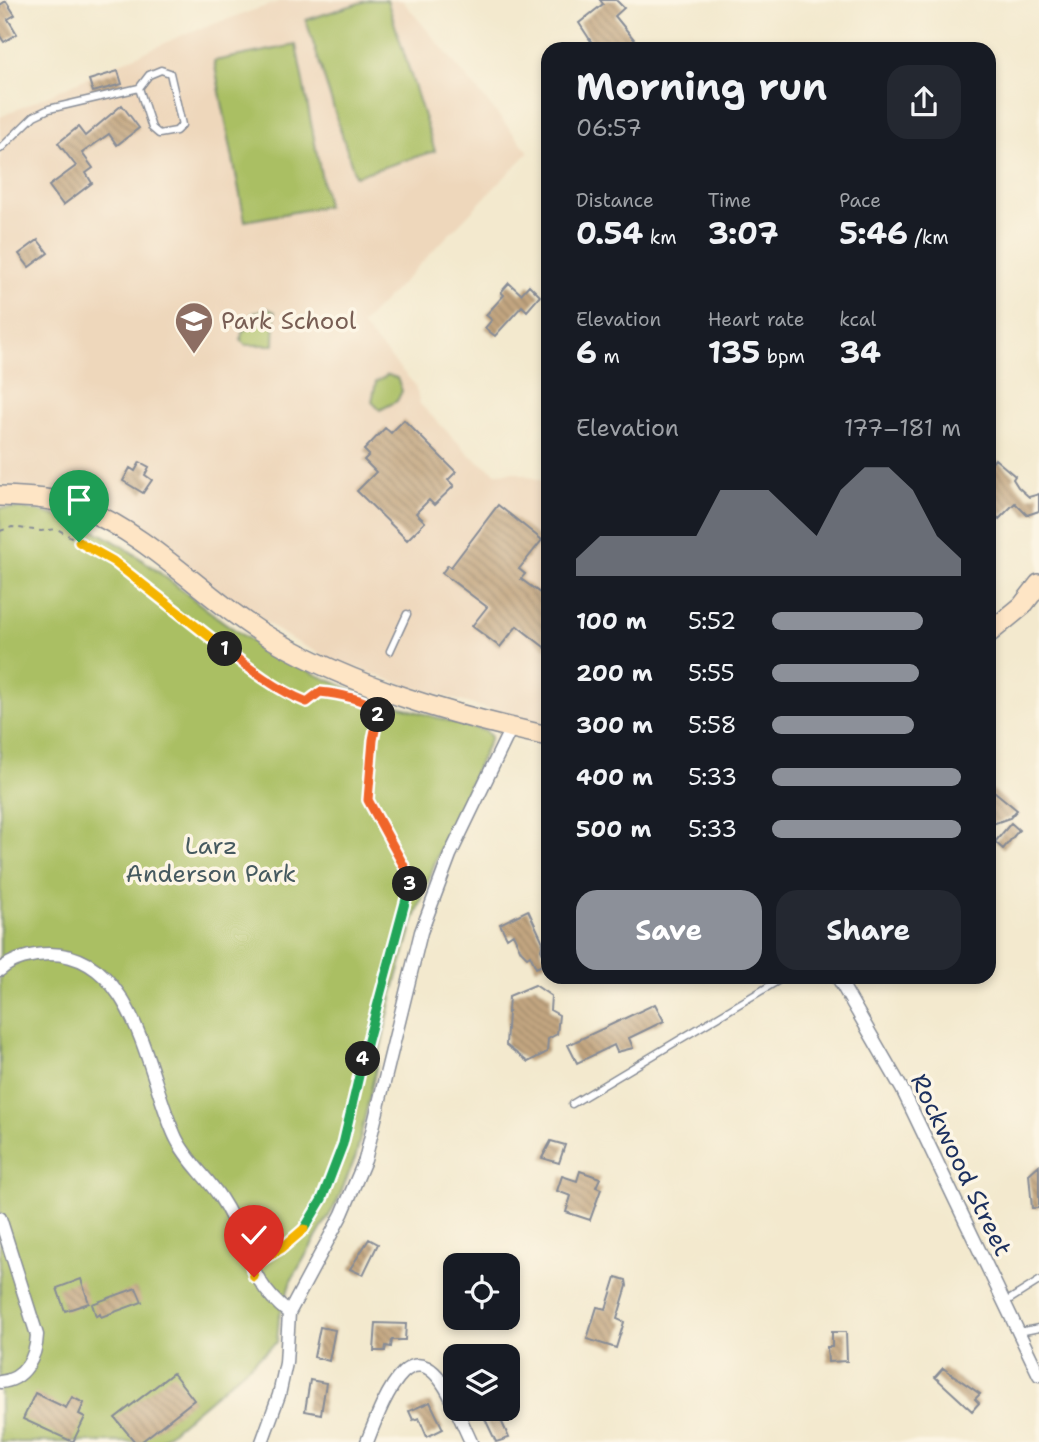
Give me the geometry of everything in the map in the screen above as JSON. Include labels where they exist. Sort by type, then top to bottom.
[{"type":"main road","points":[[0,496],[62,502],[118,526],[242,620],[345,677],[511,728],[541,734]]},
{"type":"main road","points":[[996,627],[1022,606],[1039,584]]},
{"type":"street","points":[[262,1442],[279,1395],[286,1363],[289,1313],[342,1214],[365,1160],[421,932],[450,855],[511,728]]},
{"type":"street","points":[[0,970],[7,964],[37,954],[63,954],[82,960],[100,972],[118,994],[141,1035],[178,1141],[188,1161],[219,1195],[233,1219],[251,1266],[269,1297],[289,1313]]},
{"type":"street","name":"Rockwood Street","points":[[842,984],[902,1089],[1039,1375]]},
{"type":"street","points":[[0,1218],[37,1335],[37,1350],[30,1365],[14,1378],[0,1382]]},
{"type":"street","points":[[367,1442],[389,1387],[400,1373],[422,1366],[434,1371],[443,1382]]},
{"type":"street","points":[[462,1421],[471,1442]]},
{"type":"lane","points":[[0,149],[34,116],[48,110],[139,88],[149,75],[161,71],[170,74],[182,125],[176,131],[159,134],[152,128],[139,88]]},
{"type":"lane","points":[[390,651],[407,614]]},
{"type":"lane","points":[[572,1104],[773,984]]},
{"type":"lane","points":[[1004,1303],[1039,1281]]},
{"type":"lane","points":[[1019,1332],[1039,1328]]},
{"type":"path","points":[[0,531],[12,527],[41,531],[57,529],[113,561],[249,668],[290,694],[307,702],[320,692],[332,694],[363,701],[377,708],[379,713],[373,740],[368,800],[411,879],[343,1144],[322,1199],[312,1220],[298,1236],[265,1261],[251,1266]]},
{"type":"shaded area","name":"Park School","points":[[284,0],[402,0],[529,152],[361,325],[415,385],[420,404],[471,456],[496,473],[516,472],[541,481],[541,724],[401,684],[326,657],[291,639],[227,597],[114,513],[61,492],[0,485],[0,117],[187,33]]},
{"type":"green space","points":[[369,0],[387,0],[435,151],[355,176],[306,20]]},
{"type":"green space","points":[[296,45],[327,206],[245,221],[214,61]]},
{"type":"green space","points":[[266,308],[275,312],[274,345],[245,345],[241,340],[242,332],[252,324],[252,314]]},
{"type":"green space","points":[[388,375],[397,378],[402,391],[397,401],[380,410],[372,402],[376,382]]},
{"type":"green space","name":"Larz Anderson Park","points":[[0,508],[40,512],[77,523],[110,539],[234,629],[293,664],[374,698],[486,731],[491,737],[437,857],[412,926],[394,989],[356,1156],[337,1202],[291,1281],[279,1318],[277,1342],[159,1442],[0,1442]]},
{"type":"building","points":[[600,0],[616,0],[624,8],[615,16],[636,42],[591,42],[579,23],[603,4]]},
{"type":"building","points":[[6,1],[15,15],[8,19],[17,34],[4,42],[0,36],[0,5]]},
{"type":"building","points":[[118,71],[122,84],[93,92],[89,80]]},
{"type":"building","points":[[122,105],[139,128],[117,145],[109,134],[82,153],[93,168],[86,173],[92,183],[63,205],[49,186],[76,166],[58,143],[78,127],[85,136]]},
{"type":"building","points":[[38,240],[48,253],[29,267],[19,254]]},
{"type":"building","points":[[509,283],[521,294],[529,285],[540,296],[527,311],[522,306],[495,336],[485,328],[492,320],[486,315],[504,295],[501,292]]},
{"type":"building","points":[[404,420],[456,472],[448,480],[454,486],[434,505],[429,500],[416,513],[425,522],[407,540],[357,491],[376,472],[364,460],[369,455],[364,450],[385,428],[391,433]]},
{"type":"building","points":[[996,460],[1015,476],[1013,479],[1018,487],[1029,497],[1039,494],[1039,511],[1027,515],[1015,503],[999,519],[996,516]]},
{"type":"building","points":[[140,462],[149,467],[145,475],[152,480],[143,493],[123,481],[130,468],[135,471]]},
{"type":"building","points":[[498,505],[541,539],[519,569],[525,574],[521,579],[541,594],[541,645],[517,626],[500,647],[472,626],[487,607],[442,573],[448,565],[451,567]]},
{"type":"building","points":[[996,793],[1017,810],[1010,818],[996,823]]},
{"type":"building","points":[[1011,823],[1019,830],[1003,849],[996,841]]},
{"type":"building","points":[[528,910],[541,938],[541,966],[536,968],[530,955],[527,957],[521,951],[513,934],[507,938],[500,924]]},
{"type":"building","points":[[535,985],[551,996],[550,1010],[559,1015],[557,1034],[548,1039],[547,1052],[528,1062],[506,1045],[509,996]]},
{"type":"building","points":[[655,1004],[664,1021],[629,1038],[633,1048],[617,1052],[614,1045],[577,1063],[568,1045]]},
{"type":"building","points":[[551,1141],[565,1145],[559,1163],[542,1158]]},
{"type":"building","points":[[1039,1165],[1039,1208],[1032,1208],[1029,1174]]},
{"type":"building","points":[[580,1171],[600,1178],[596,1187],[601,1189],[590,1220],[566,1212],[571,1196],[557,1191],[562,1176],[577,1181]]},
{"type":"building","points":[[369,1239],[378,1244],[363,1275],[350,1269]]},
{"type":"building","points":[[616,1277],[626,1280],[627,1286],[617,1319],[624,1322],[616,1348],[587,1339],[597,1307],[606,1309]]},
{"type":"building","points":[[81,1279],[89,1303],[65,1311],[57,1288]]},
{"type":"building","points":[[136,1288],[142,1302],[101,1317],[100,1314],[96,1316],[92,1304]]},
{"type":"building","points":[[376,1323],[406,1324],[405,1340],[392,1340],[391,1347],[386,1346],[385,1351],[374,1351]]},
{"type":"building","points":[[320,1327],[335,1330],[329,1361],[314,1357]]},
{"type":"building","points":[[832,1332],[846,1332],[847,1361],[828,1362],[827,1347],[832,1347]]},
{"type":"building","points":[[943,1368],[980,1394],[975,1399],[979,1403],[972,1411],[935,1377]]},
{"type":"building","points":[[173,1373],[194,1400],[141,1442],[135,1442],[115,1418]]},
{"type":"building","points":[[310,1380],[326,1383],[321,1414],[305,1411]]},
{"type":"building","points":[[35,1393],[66,1408],[72,1397],[84,1403],[79,1414],[85,1417],[73,1442],[23,1419]]},
{"type":"building","points":[[430,1402],[443,1429],[427,1437],[419,1418],[413,1420],[409,1411]]},
{"type":"building","points":[[486,1421],[501,1421],[509,1438],[496,1442]]},
{"type":"place","name":"Park School","points":[[194,355]]},
{"type":"route","points":[[79,542],[113,561],[249,668],[296,698],[307,702],[316,698],[320,692],[332,694],[363,701],[377,708],[379,713],[375,724],[368,800],[376,810],[411,879],[373,1016],[360,1070],[358,1092],[350,1112],[343,1144],[330,1171],[322,1199],[312,1220],[298,1236],[265,1261],[251,1266],[254,1277]]}]
